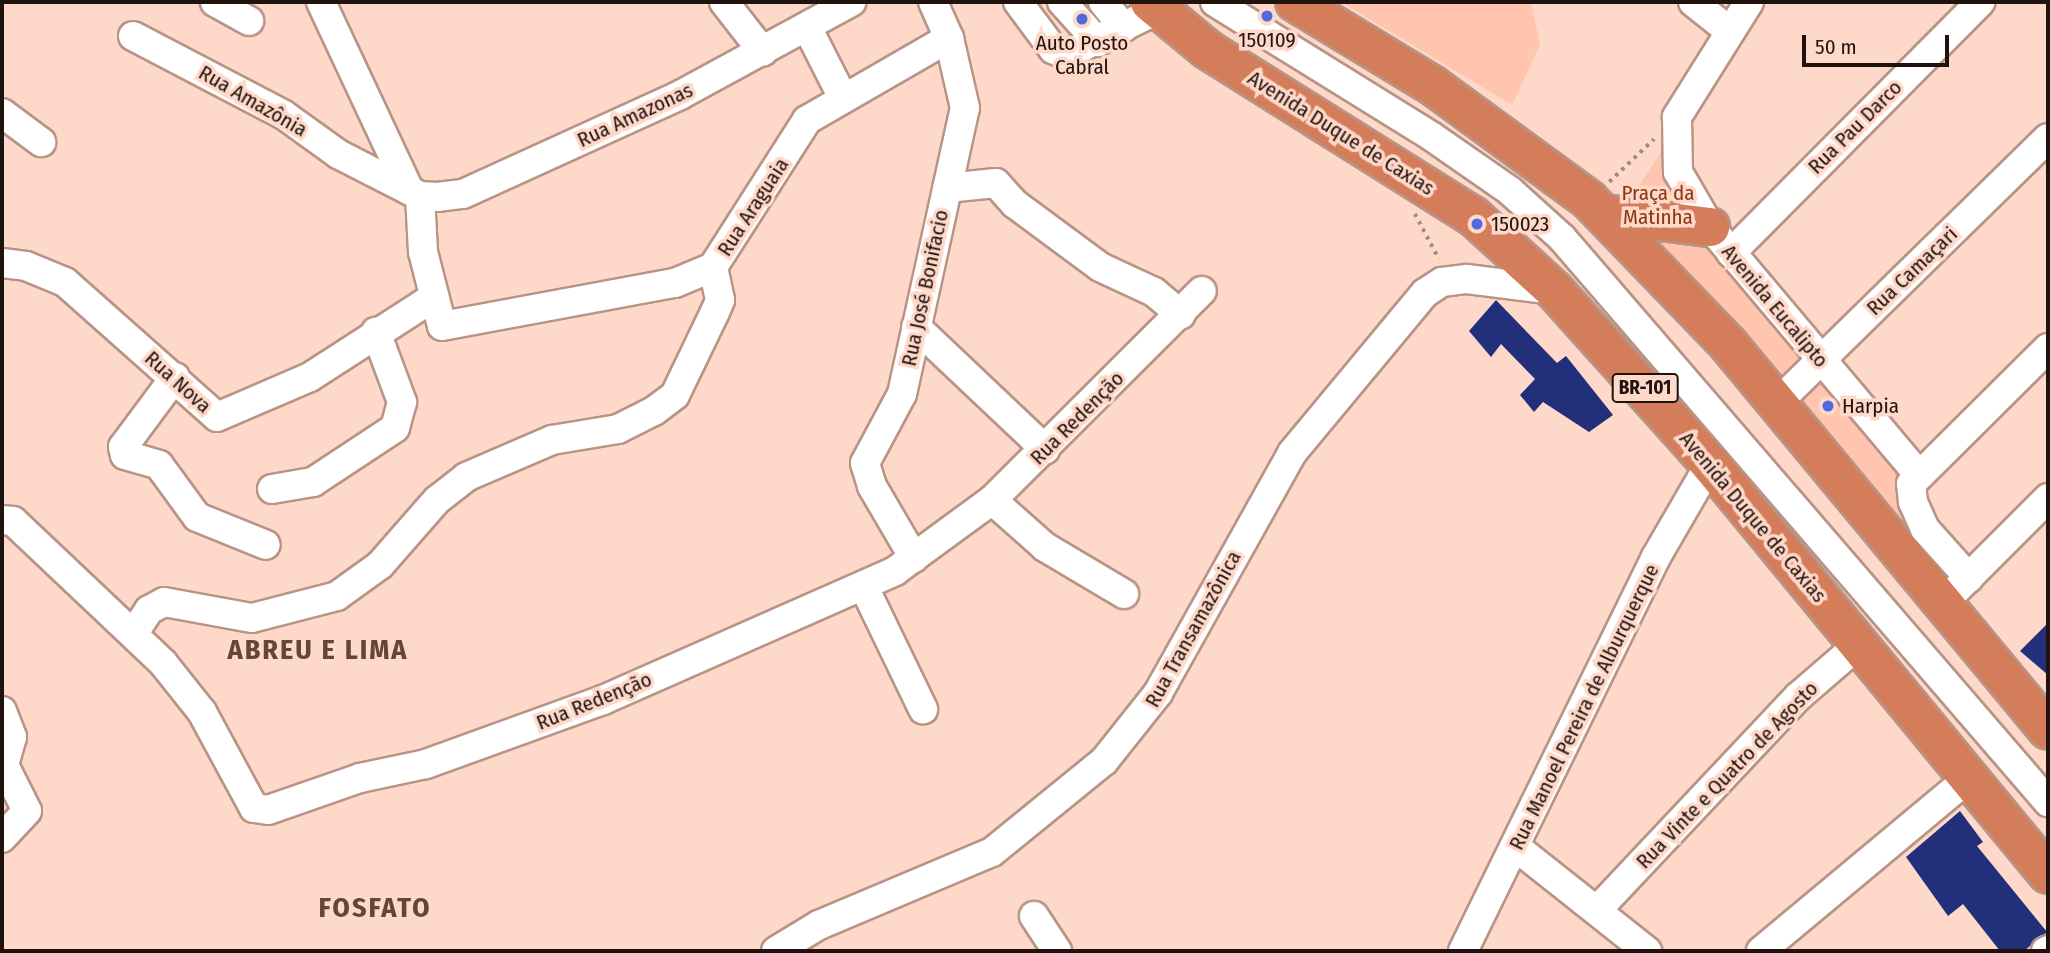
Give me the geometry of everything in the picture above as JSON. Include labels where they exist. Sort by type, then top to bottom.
[{"type":"highway","points":[[1295,2],[1432,85],[1597,207],[1672,280],[2048,730]]},
{"type":"highway","name":"Avenida Duque de Caxias","points":[[1144,13],[1208,50],[1473,216],[1554,290],[1710,464],[2048,874]]},
{"type":"highway","points":[[1597,207],[1720,240]]},
{"type":"street","points":[[215,2],[249,21]]},
{"type":"street","points":[[327,2],[414,193],[423,252],[434,297]]},
{"type":"street","points":[[724,2],[763,52]]},
{"type":"street","name":"Rua Amazonas","points":[[414,193],[463,194],[763,52],[852,2]]},
{"type":"street","name":"Rua José Bonifacio","points":[[914,558],[872,486],[865,463],[902,394],[965,108],[949,38],[933,2]]},
{"type":"street","points":[[1018,2],[1060,54],[1098,42],[1144,13]]},
{"type":"street","points":[[1062,2],[1098,42]]},
{"type":"street","points":[[1103,2],[1144,13]]},
{"type":"street","points":[[1215,2],[1432,136],[1510,191],[1562,238],[2048,802]]},
{"type":"street","points":[[1693,2],[1727,29]]},
{"type":"street","points":[[1677,117],[1727,29],[1749,2]]},
{"type":"street","name":"Rua Pau Darco","points":[[1720,240],[1980,2]]},
{"type":"street","points":[[807,27],[843,98]]},
{"type":"street","name":"Rua Amazônia","points":[[133,36],[284,115],[338,154],[414,193]]},
{"type":"street","name":"Rua Araguaia","points":[[434,297],[442,326],[615,298],[713,267],[807,120],[949,38]]},
{"type":"street","points":[[2,113],[41,142]]},
{"type":"street","name":"Avenida Eucalipto","points":[[1677,117],[1678,172],[1720,240],[1919,475]]},
{"type":"street","name":"Rua Camaçari","points":[[1776,404],[2048,138]]},
{"type":"street","points":[[947,188],[996,183],[1015,204],[1100,267],[1154,292],[1181,315]]},
{"type":"street","name":"Rua Nova","points":[[2,263],[26,266],[65,282],[94,314],[175,377],[204,406],[224,417],[310,377],[377,337],[434,297]]},
{"type":"street","points":[[134,633],[149,610],[164,602],[252,618],[337,596],[380,565],[437,500],[466,477],[552,440],[618,429],[654,411],[675,396],[720,300],[713,267]]},
{"type":"street","name":"Rua Transamazônica","points":[[776,951],[819,925],[992,852],[1104,761],[1158,693],[1292,453],[1426,293],[1442,282],[1468,279],[1554,290]]},
{"type":"street","points":[[2,283],[65,282]]},
{"type":"street","name":"Rua Redenção","points":[[4,519],[134,633],[202,712],[250,802],[262,811],[360,778],[426,764],[603,700],[864,587],[914,558],[992,500],[1181,315],[1202,291]]},
{"type":"street","points":[[916,327],[1045,449]]},
{"type":"street","points":[[272,489],[313,482],[395,428],[402,402],[377,337]]},
{"type":"street","points":[[1969,578],[1917,515],[1911,484],[2048,348]]},
{"type":"street","points":[[175,377],[123,447],[125,454],[159,465],[197,517],[266,545]]},
{"type":"street","name":"Rua Manoel Pereira de Alburquerque","points":[[1463,951],[1517,848],[1584,699],[1710,464]]},
{"type":"street","points":[[1942,605],[2048,498]]},
{"type":"street","points":[[992,500],[1045,547],[1124,594]]},
{"type":"street","points":[[864,587],[923,709]]},
{"type":"street","name":"Rua Vinte e Quatro de Agosto","points":[[1599,908],[1799,696],[1858,645]]},
{"type":"street","points":[[2,711],[12,737],[4,765],[27,811],[2,838]]},
{"type":"street","points":[[1761,951],[1969,778]]},
{"type":"street","points":[[1517,848],[1599,908],[1647,951]]},
{"type":"street","points":[[1034,916],[1057,951]]},
{"type":"path","points":[[1597,207],[1677,117]]},
{"type":"green space","points":[[1341,2],[1531,2],[1540,45],[1512,105]]},
{"type":"green space","name":"Praça da Matinha","points":[[1670,139],[1681,195],[1906,476],[1896,498],[1910,520],[1904,528],[1626,205]]},
{"type":"building","points":[[1496,300],[1557,363],[1566,356],[1613,415],[1589,432],[1543,402],[1534,412],[1520,395],[1535,379],[1501,344],[1491,357],[1469,331]]},
{"type":"building","points":[[2048,623],[2048,675],[2020,651]]},
{"type":"building","points":[[1960,811],[1983,842],[1977,846],[2047,932],[2024,951],[2000,951],[1963,904],[1948,916],[1906,857]]},
{"type":"place","name":"150109","points":[[1267,16]]},
{"type":"place","name":"Auto Posto Cabral","points":[[1082,19]]},
{"type":"place","name":"150023","points":[[1477,224]]},
{"type":"place","name":"Harpia","points":[[1828,406]]},
{"type":"district","name":"ABREU E LIMA","points":[[318,650]]},
{"type":"district","name":"FOSFATO","points":[[375,908]]}]
